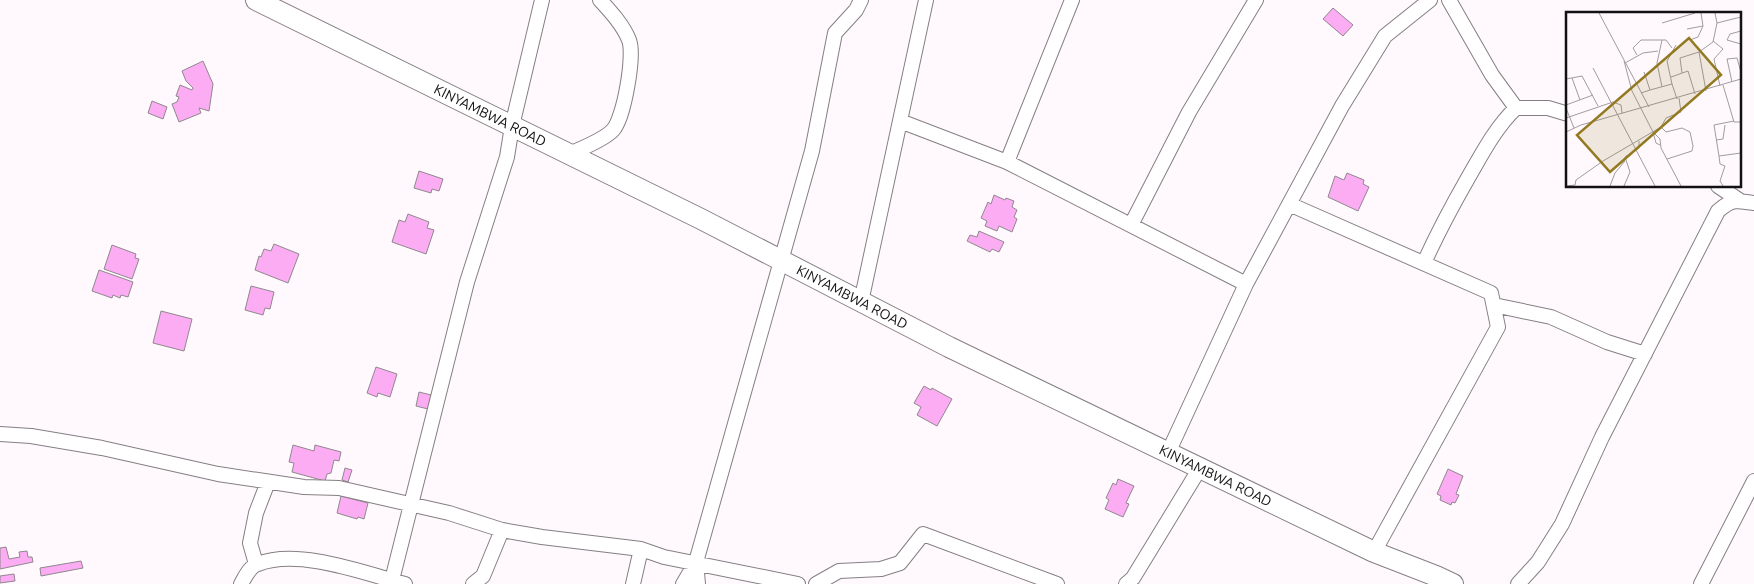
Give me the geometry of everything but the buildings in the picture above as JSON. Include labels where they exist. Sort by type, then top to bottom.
[{"type":"street","name":"KINYAMBWA ROAD","points":[[256,0],[570,154],[781,260],[949,348],[1374,552],[1454,584]]},
{"type":"street","points":[[241,584],[256,564],[285,558],[334,564],[396,583],[411,504],[467,282],[507,158],[512,126],[542,0]]},
{"type":"street","points":[[570,154],[592,144],[614,130],[625,99],[631,68],[630,42],[616,18],[600,0]]},
{"type":"street","points":[[683,584],[696,562],[812,151],[836,33],[856,10],[860,0]]},
{"type":"street","points":[[861,302],[926,0]]},
{"type":"street","points":[[1007,162],[1072,0]]},
{"type":"street","points":[[1131,225],[1189,112],[1256,0]]},
{"type":"street","points":[[1168,453],[1246,284],[1342,106],[1385,36],[1430,0]]},
{"type":"street","points":[[1449,0],[1492,75],[1516,108]]},
{"type":"street","points":[[1424,264],[1442,225],[1480,157],[1504,119],[1516,108],[1548,108],[1566,113]]},
{"type":"street","points":[[900,121],[1007,162],[1246,284]]},
{"type":"street","points":[[1721,188],[1739,200]]},
{"type":"street","points":[[1518,584],[1538,562],[1562,524],[1602,436],[1718,211],[1728,202],[1739,200],[1754,202]]},
{"type":"street","points":[[1289,204],[1491,294],[1494,305],[1498,327],[1374,552]]},
{"type":"street","points":[[1494,305],[1551,317],[1607,342],[1645,354]]},
{"type":"street","points":[[0,434],[31,436],[102,448],[218,474],[268,482],[304,487],[339,488],[449,513],[502,530],[542,537],[641,549],[664,557],[798,584]]},
{"type":"street","points":[[1126,584],[1133,578],[1200,468]]},
{"type":"street","points":[[1701,584],[1754,481]]},
{"type":"street","points":[[256,564],[250,543],[256,513],[268,482]]},
{"type":"street","points":[[473,584],[483,576],[502,530]]},
{"type":"street","points":[[816,584],[839,571],[881,570],[900,563],[923,534],[1057,584]]},
{"type":"street","points":[[633,584],[641,549]]},
{"type":"street","points":[[696,562],[698,584]]}]
